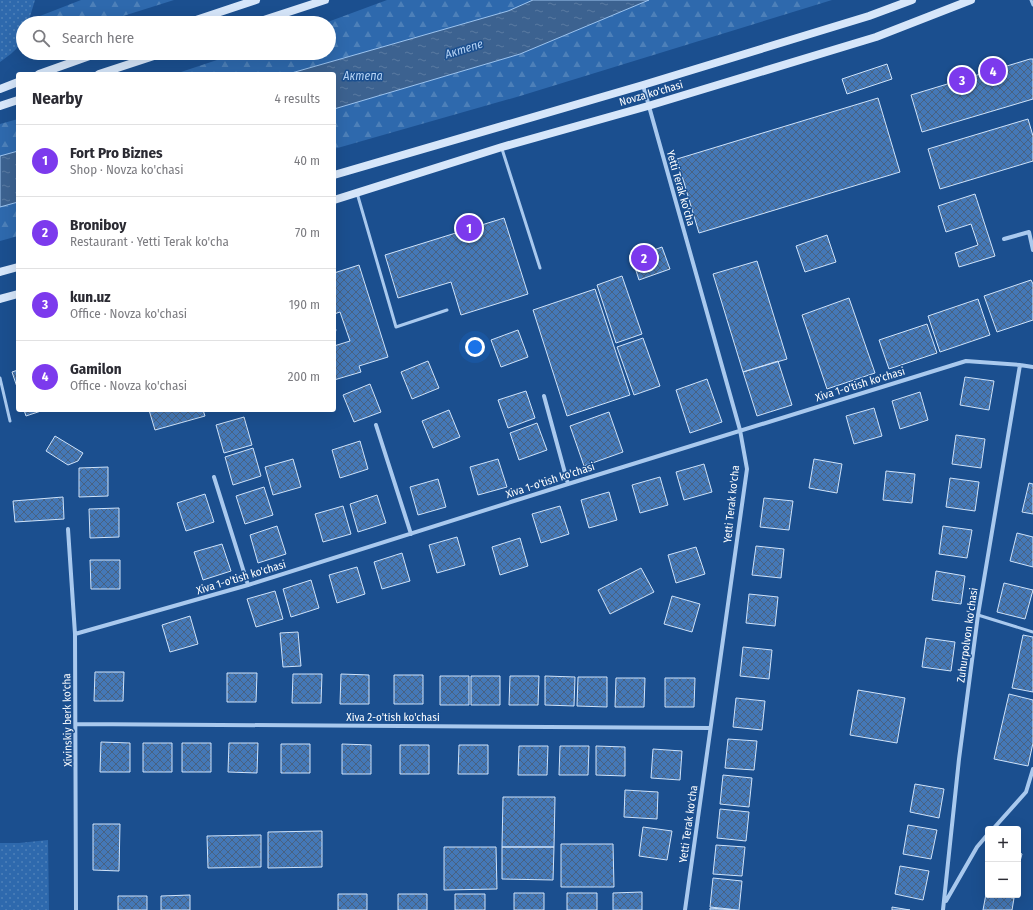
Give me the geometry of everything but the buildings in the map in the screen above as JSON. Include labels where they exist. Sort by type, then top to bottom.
[{"type":"main road","points":[[208,16],[256,0]]},
{"type":"main road","points":[[276,16],[325,0]]},
{"type":"main road","name":"Novza ko'chasi","points":[[336,174],[643,86],[869,16],[912,0]]},
{"type":"main road","name":"Novza ko'chasi","points":[[336,199],[502,147],[648,106],[876,37],[971,0]]},
{"type":"main road","points":[[45,72],[78,60]]},
{"type":"main road","points":[[105,72],[142,60]]},
{"type":"main road","points":[[0,89],[16,83]]},
{"type":"main road","points":[[0,106],[16,101]]},
{"type":"main road","points":[[0,272],[16,268]]},
{"type":"main road","points":[[0,299],[16,295]]},
{"type":"street","name":"Yetti Terak ko'cha","points":[[643,86],[740,430],[747,469],[684,910]]},
{"type":"street","points":[[1004,239],[1029,232],[1033,250]]},
{"type":"street","name":"Xiva 1-o'tish ko'chasi","points":[[75,634],[248,585],[740,430],[966,361],[1033,367]]},
{"type":"street","name":"Zuhurpolvon ko'chasi","points":[[943,910],[959,759],[978,615],[1020,365]]},
{"type":"street","points":[[544,396],[568,484]]},
{"type":"street","points":[[376,425],[411,534]]},
{"type":"street","points":[[214,477],[248,585]]},
{"type":"street","name":"Xivinskiy berk ko'cha","points":[[68,529],[75,634],[76,910]]},
{"type":"street","name":"Xiva 2-o'tish ko'chasi","points":[[76,724],[710,728]]},
{"type":"street","points":[[996,826],[1026,792],[1033,768]]},
{"type":"street","points":[[944,904],[976,847],[985,837]]},
{"type":"lane","points":[[1032,0],[1033,5]]},
{"type":"lane","points":[[502,147],[540,268]]},
{"type":"lane","points":[[357,193],[396,327],[447,310]]},
{"type":"lane","points":[[0,378],[10,421]]},
{"type":"lane","points":[[978,615],[1033,632]]},
{"type":"green space","points":[[0,0],[35,0],[30,16],[16,16],[16,49],[0,62]]},
{"type":"green space","points":[[81,0],[174,0],[123,16],[40,16]]},
{"type":"green space","points":[[387,0],[533,0],[508,11],[295,72],[181,72],[217,60],[336,60],[336,19]]},
{"type":"green space","points":[[649,0],[832,0],[520,96],[336,148],[336,108],[520,54]]},
{"type":"green space","points":[[16,120],[16,152],[0,156],[0,124]]},
{"type":"green space","points":[[16,203],[16,237],[0,241],[0,207]]},
{"type":"green space","points":[[48,840],[49,910],[0,910],[0,843]]},
{"type":"water","name":"Актепа","points":[[533,0],[649,0],[520,54],[336,108],[336,72],[295,72],[508,11]]},
{"type":"water","points":[[16,152],[16,203],[0,207],[0,156]]},
{"type":"place","name":"Gamilon","points":[[993,71]]},
{"type":"place","name":"kun.uz","points":[[962,80]]},
{"type":"place","name":"Fort Pro Biznes","points":[[469,228]]},
{"type":"place","name":"Broniboy","points":[[644,258]]},
{"type":"water label","name":"Актепе","points":[[464,49]]}]
